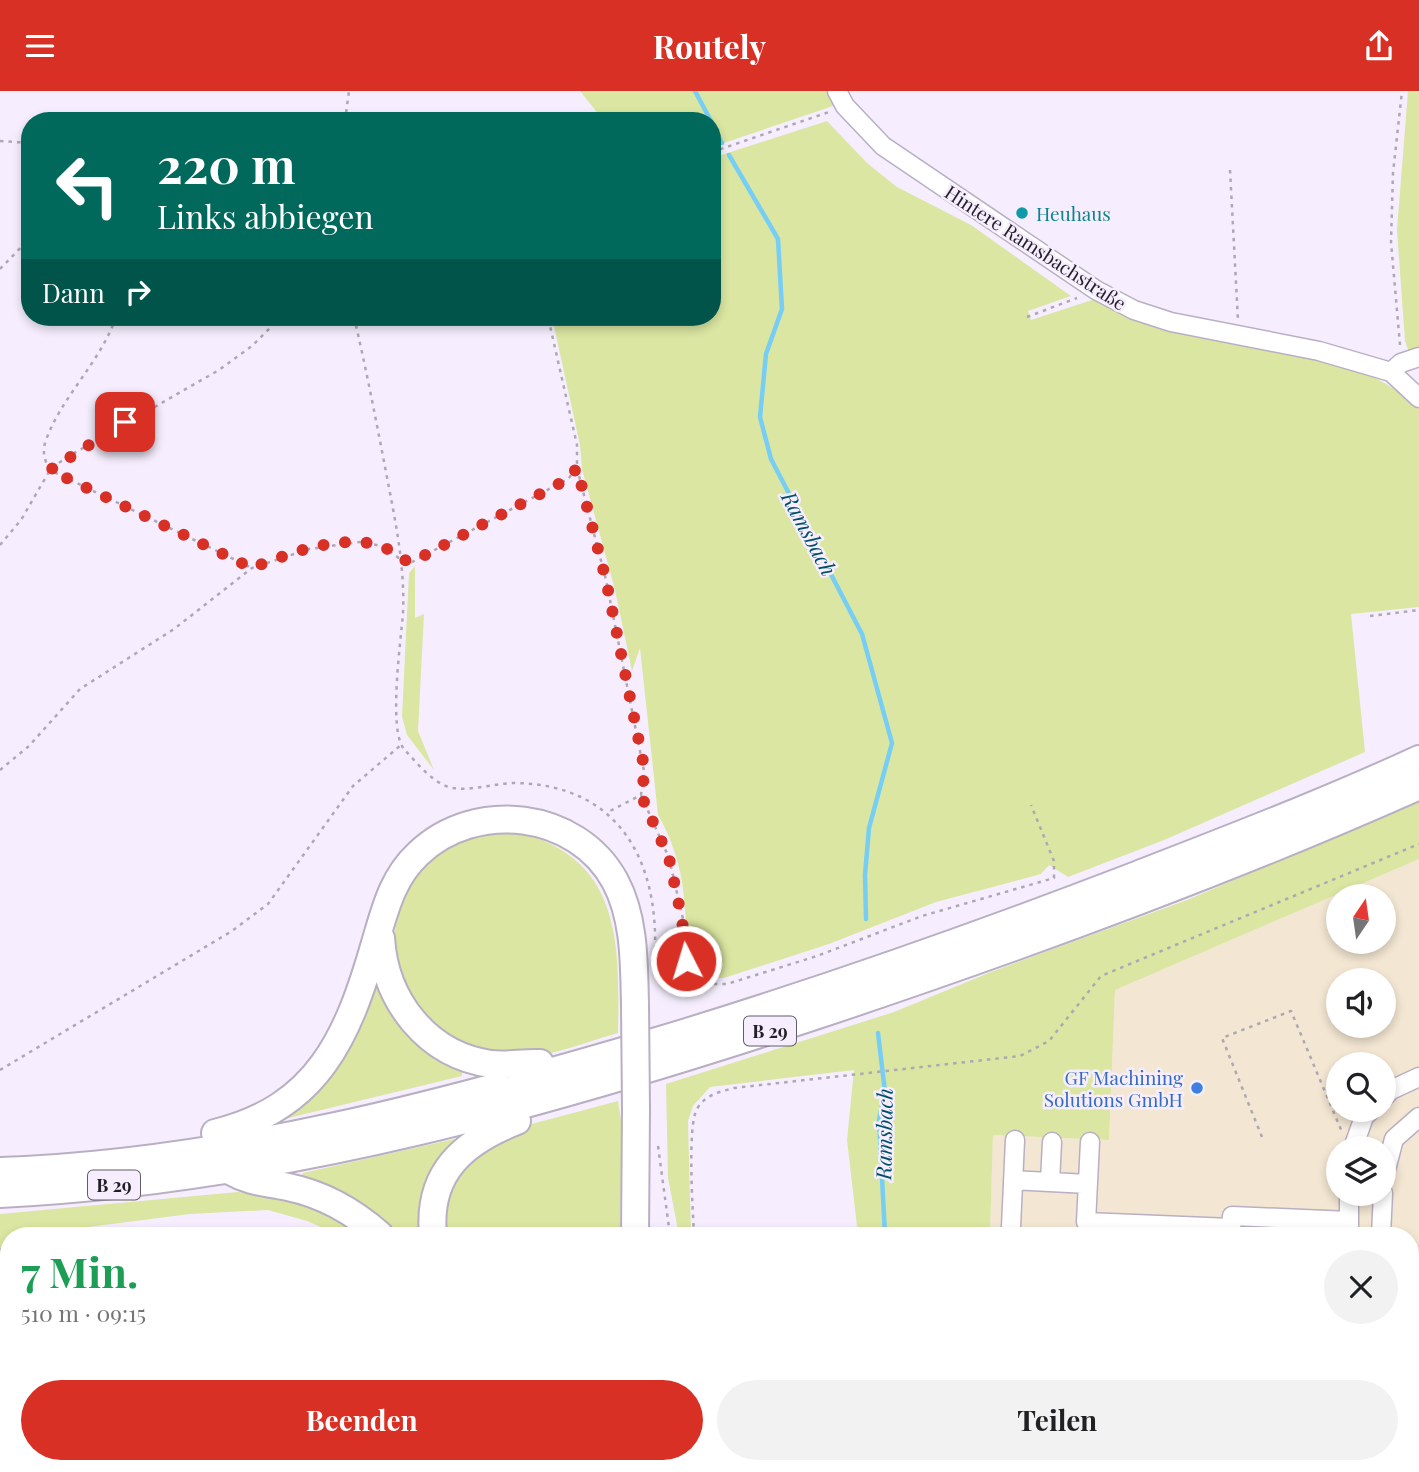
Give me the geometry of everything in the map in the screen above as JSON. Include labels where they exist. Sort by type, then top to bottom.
[{"type":"highway","name":"B 29","points":[[0,1171],[127,1160],[298,1134],[432,1104],[569,1067],[812,994],[1005,925],[1212,846],[1419,759]]},
{"type":"highway","name":"B 29","points":[[0,1194],[100,1187],[228,1171],[435,1129],[546,1099],[759,1035],[991,957],[1222,868],[1419,786]]},
{"type":"highway","points":[[127,1160],[155,1145],[201,1137],[255,1121],[301,1090],[327,1062],[345,1032],[399,876],[419,853],[444,835],[473,824],[504,819],[552,827],[594,854],[614,880],[629,922],[635,1005],[635,1227]]},
{"type":"highway","points":[[382,919],[382,953],[391,985],[407,1014],[431,1038],[476,1061],[509,1065],[537,1062],[569,1067]]},
{"type":"highway","points":[[434,1227],[436,1191],[455,1158],[487,1133],[524,1118],[546,1099]]},
{"type":"highway","points":[[228,1171],[251,1182],[288,1187],[323,1198],[369,1227]]},
{"type":"street","name":"Hintere Ramsbachstraße","points":[[841,99],[883,146],[1096,290],[1134,310],[1171,322],[1239,333],[1396,367]]},
{"type":"street","points":[[1419,356],[1396,367],[1419,398]]},
{"type":"street","points":[[1396,1088],[1419,1077]]},
{"type":"street","points":[[1396,1137],[1419,1117]]},
{"type":"street","points":[[1011,1227],[1015,1140]]},
{"type":"street","points":[[1050,1182],[1052,1142]]},
{"type":"street","points":[[1090,1142],[1087,1222],[1190,1227]]},
{"type":"street","points":[[1013,1180],[1088,1184]]},
{"type":"street","points":[[1349,1206],[1349,1227]]},
{"type":"street","points":[[1381,1227],[1382,1206]]},
{"type":"street","points":[[1231,1227],[1232,1216],[1339,1227]]},
{"type":"path","points":[[346,112],[349,91]]},
{"type":"path","points":[[1396,367],[1391,242],[1393,173],[1402,91]]},
{"type":"path","points":[[721,148],[841,99]]},
{"type":"path","points":[[0,142],[21,143]]},
{"type":"path","points":[[1230,170],[1239,333]]},
{"type":"path","points":[[0,269],[21,247]]},
{"type":"path","points":[[1027,317],[1096,290]]},
{"type":"path","points":[[113,326],[46,441],[44,459],[50,470],[252,568]]},
{"type":"path","points":[[0,545],[21,520],[50,470],[125,422],[219,370],[252,346],[272,326]]},
{"type":"path","points":[[0,1070],[232,931],[268,904],[353,786],[401,745],[396,713],[403,561],[356,326]]},
{"type":"path","points":[[550,326],[577,446],[577,468],[606,580],[645,771],[641,795],[669,858],[682,919],[686,961],[695,977],[709,984],[727,984],[817,956],[922,916],[1054,878],[1054,861],[1031,805]]},
{"type":"path","points":[[0,770],[29,745],[80,689],[174,629],[252,568],[309,549],[360,542],[382,546],[403,561],[421,558],[568,479],[577,468]]},
{"type":"path","points":[[1370,616],[1419,610]]},
{"type":"path","points":[[608,812],[641,795]]},
{"type":"path","points":[[694,1227],[692,1131],[696,1110],[709,1095],[734,1088],[1020,1056],[1049,1041],[1101,976],[1419,844]]},
{"type":"path","points":[[1262,1137],[1222,1038],[1291,1011],[1345,1136]]},
{"type":"path","points":[[658,1145],[659,1172],[669,1227]]},
{"type":"shaded area","points":[[1419,859],[1419,1227],[990,1227],[993,1135],[1109,1140],[1115,990],[1326,899],[1326,954],[1396,954],[1396,884],[1361,884]]},
{"type":"green space","points":[[580,91],[829,91],[835,101],[833,106],[721,144],[721,112],[597,112]]},
{"type":"green space","points":[[1408,91],[1419,91],[1419,351],[1409,352],[1405,341],[1397,230]]},
{"type":"green space","points":[[827,121],[867,163],[897,187],[971,225],[1071,296],[1028,311],[1031,320],[1098,298],[1328,360],[1369,374],[1406,396],[1419,408],[1419,607],[1351,614],[1365,752],[1164,840],[1068,877],[1049,865],[1041,874],[936,902],[829,944],[724,978],[705,977],[693,956],[690,944],[676,856],[658,815],[640,648],[632,671],[615,590],[582,469],[580,445],[554,326],[721,326],[721,155]]},
{"type":"green space","points":[[415,566],[415,618],[424,614],[418,731],[434,770],[407,735],[402,717],[409,573]]},
{"type":"green space","points":[[1419,802],[1419,859],[1361,884],[1326,884],[1326,899],[1115,990],[1109,1140],[993,1135],[990,1227],[857,1227],[847,1140],[854,1070],[710,1087],[693,1106],[688,1121],[691,1227],[677,1227],[668,1178],[666,1084],[894,1012],[991,972],[1187,900]]},
{"type":"green space","points":[[512,831],[548,843],[575,860],[594,881],[607,906],[614,935],[618,966],[618,1033],[546,1054],[517,1057],[457,1043],[431,1024],[411,999],[399,970],[395,939],[399,908],[410,880],[430,856],[459,839],[478,834]]},
{"type":"green space","points":[[375,969],[462,1068],[462,1076],[276,1121]]},
{"type":"green space","points":[[618,1101],[622,1127],[620,1227],[441,1227],[452,1175],[513,1129]]},
{"type":"green space","points":[[459,1138],[425,1227],[377,1227],[301,1177],[303,1173]]},
{"type":"green space","points":[[238,1192],[275,1196],[304,1203],[349,1227],[321,1227],[268,1210],[190,1214],[88,1227],[0,1227],[0,1214]]},
{"type":"waterway","name":"Ramsbach","points":[[695,91],[706,112]]},
{"type":"waterway","name":"Ramsbach","points":[[729,155],[778,239],[782,309],[766,354],[760,417],[771,459],[862,634],[892,743],[869,828],[865,875],[866,919]]},
{"type":"waterway","name":"Ramsbach","points":[[878,1033],[885,1092],[879,1120],[885,1227]]},
{"type":"place","name":"Heuhaus","points":[[1022,213]]},
{"type":"place","name":"GF Machining Solutions GmbH","points":[[1197,1088]]},
{"type":"route","points":[[125,422],[50,470],[252,568],[309,549],[360,542],[382,546],[403,561],[412,562],[568,479],[577,468],[606,580],[645,771],[641,795],[669,858],[682,919],[686,961]]}]
